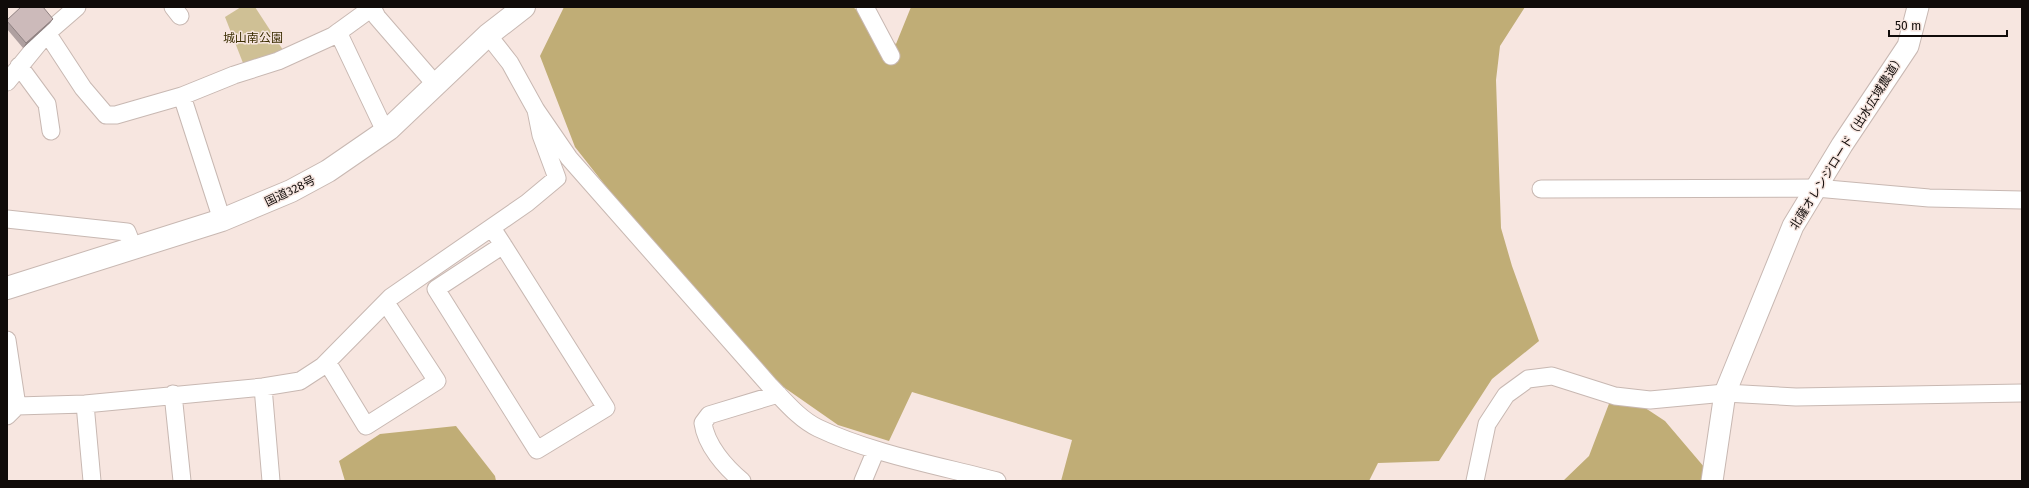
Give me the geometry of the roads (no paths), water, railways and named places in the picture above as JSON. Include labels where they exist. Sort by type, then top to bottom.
[{"type":"highway","name":"国道328号","points":[[7,288],[222,220],[291,191],[322,175],[385,132],[488,35],[524,7]]},
{"type":"street","points":[[7,82],[47,33],[77,7]]},
{"type":"street","points":[[47,33],[83,88],[106,115],[116,115],[182,96],[234,75],[278,61],[338,32],[372,7],[377,17],[436,84]]},
{"type":"street","points":[[865,7],[891,56]]},
{"type":"street","name":"北薩オレンジロード（出水広域農道）","points":[[1712,481],[1725,393],[1793,226],[1908,46],[1918,7]]},
{"type":"street","points":[[338,32],[385,132]]},
{"type":"street","points":[[488,35],[510,64],[536,110],[569,158],[778,394],[796,412],[817,428],[876,450],[997,481]]},
{"type":"street","points":[[19,66],[47,104],[51,132]]},
{"type":"street","points":[[182,96],[222,220]]},
{"type":"street","points":[[7,340],[12,411],[173,394],[263,387],[300,381],[327,362],[391,297],[527,203],[557,178],[541,135],[536,110]]},
{"type":"street","points":[[1541,189],[1816,188],[1929,198],[2022,200]]},
{"type":"street","points":[[7,219],[127,232],[133,247]]},
{"type":"street","points":[[492,228],[503,245],[606,408],[537,450],[436,289],[503,245]]},
{"type":"street","points":[[327,362],[366,426],[437,381],[386,302]]},
{"type":"street","points":[[1475,481],[1488,424],[1506,395],[1528,379],[1552,376],[1615,396],[1650,400],[1725,393],[1796,396],[2022,392]]},
{"type":"street","points":[[263,387],[271,481]]},
{"type":"street","points":[[173,394],[182,481]]},
{"type":"street","points":[[742,481],[730,471],[705,435],[703,423],[709,415],[778,394]]},
{"type":"street","points":[[85,404],[92,481]]},
{"type":"street","points":[[863,481],[876,450]]},
{"type":"park label","name":"城山南公園","points":[[253,38]]}]
